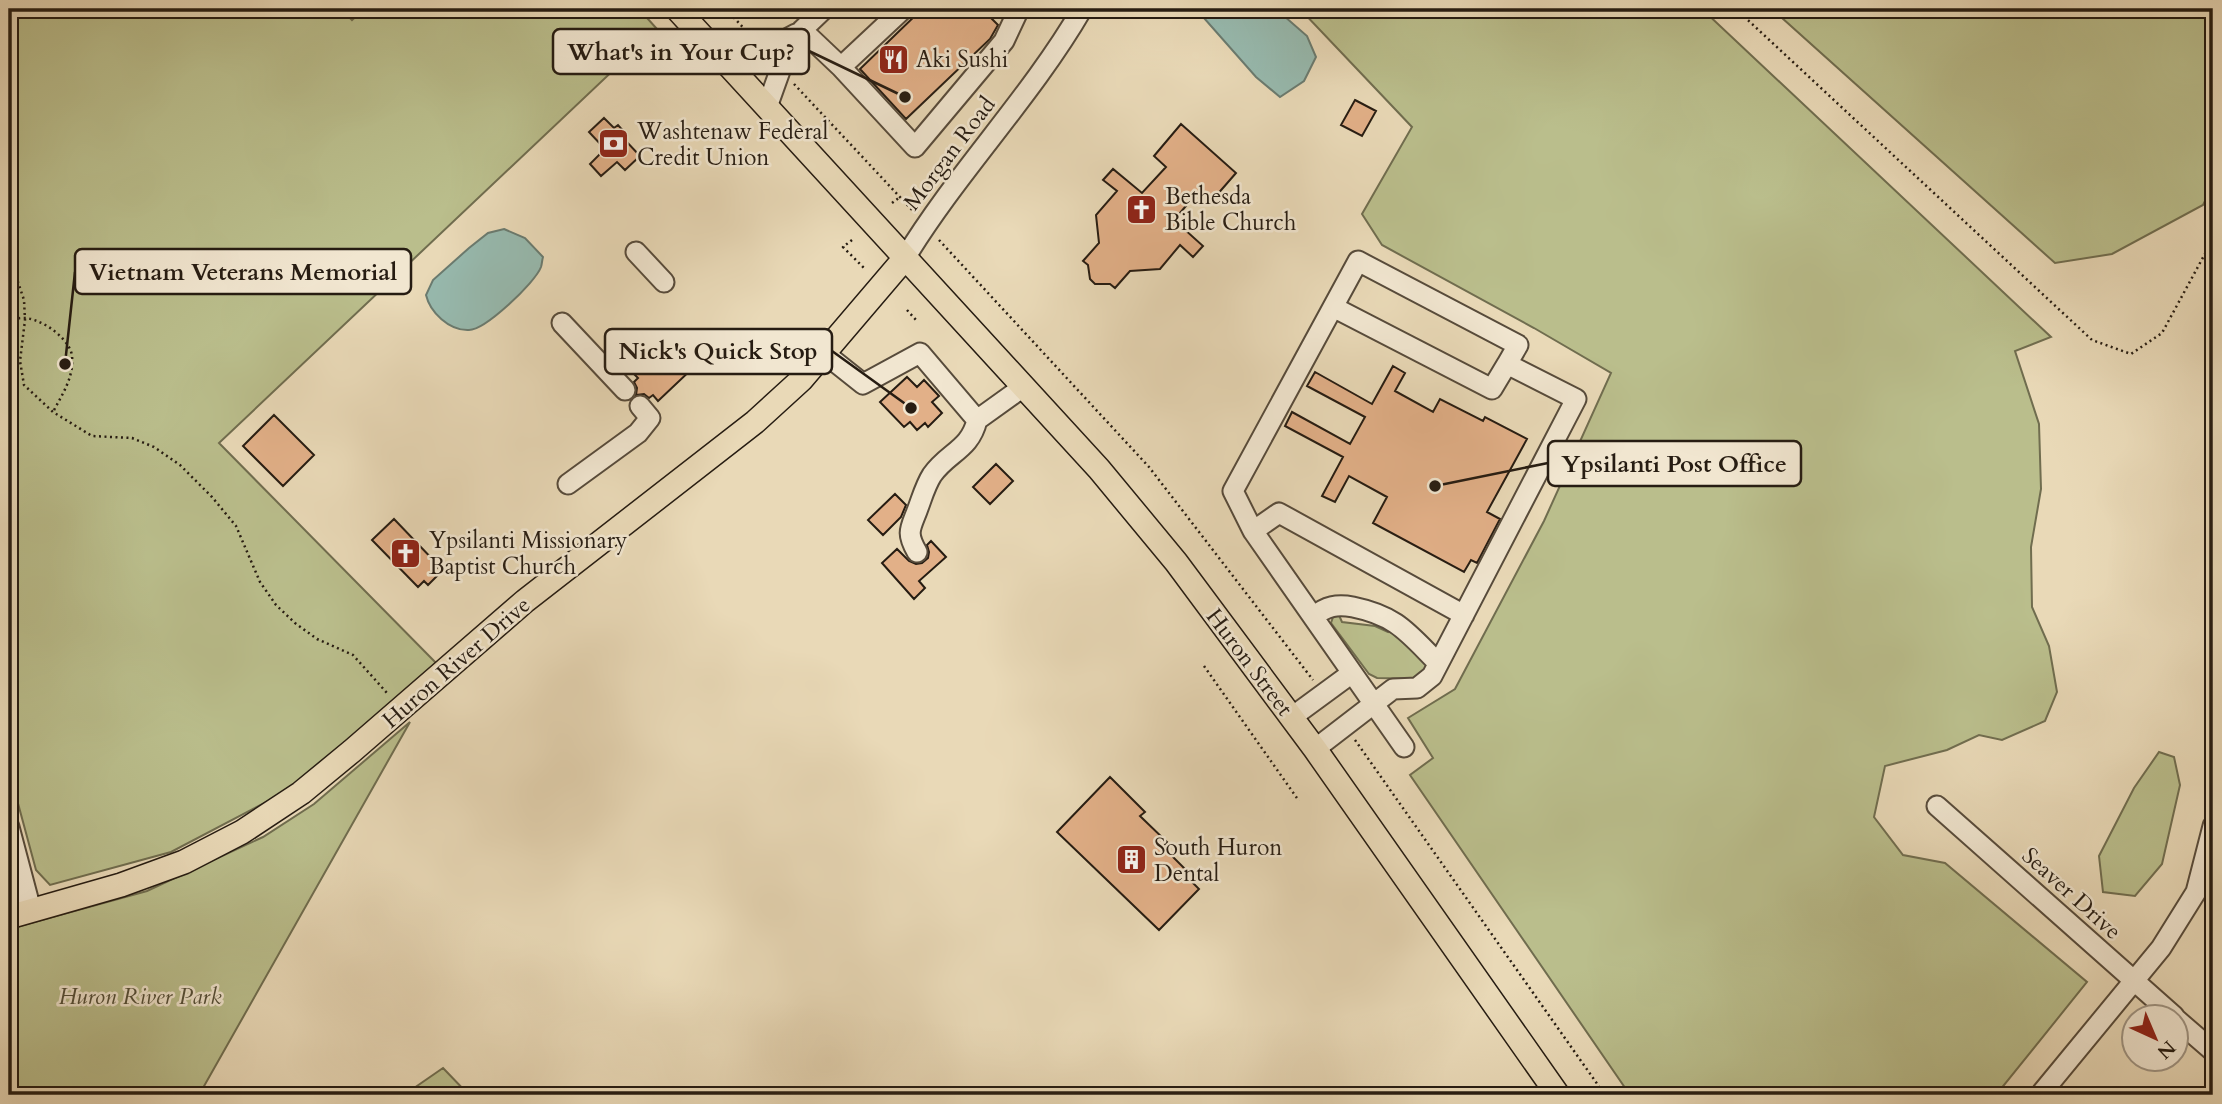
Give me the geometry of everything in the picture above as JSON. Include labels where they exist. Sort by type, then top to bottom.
[{"type":"main road","name":"Huron Street","points":[[677,9],[1098,469],[1176,562],[1315,749],[1558,1095]]},
{"type":"main road","name":"Huron River Drive","points":[[20,914],[121,885],[184,862],[242,832],[301,793],[525,601],[749,427],[801,380],[905,258]]},
{"type":"street","points":[[767,107],[786,54],[803,30],[824,9]]},
{"type":"street","points":[[841,67],[903,9]]},
{"type":"street","points":[[803,30],[915,147],[1004,41],[1019,9]]},
{"type":"street","name":"Morgan Road","points":[[905,258],[925,224],[1053,56],[1082,9]]},
{"type":"street","points":[[724,60],[764,51],[803,30]]},
{"type":"street","points":[[636,252],[664,282]]},
{"type":"street","points":[[1333,307],[1492,389],[1518,345],[1358,261],[1333,307],[1233,491],[1252,531],[1404,747]]},
{"type":"street","points":[[562,323],[625,390]]},
{"type":"street","points":[[824,353],[863,384],[920,353],[977,420]]},
{"type":"street","points":[[1315,749],[1393,689],[1417,688],[1432,676],[1576,399],[1507,364]]},
{"type":"street","points":[[917,552],[911,541],[909,527],[933,474],[944,461],[968,443],[977,420],[1023,387]]},
{"type":"street","points":[[568,484],[638,433],[650,418],[640,406]]},
{"type":"street","points":[[1252,531],[1279,513],[1464,615]]},
{"type":"street","points":[[1313,617],[1338,604],[1378,612],[1404,629],[1438,663]]},
{"type":"street","points":[[1292,717],[1352,673]]},
{"type":"street","name":"Seaver Drive","points":[[1937,806],[2157,1002]]},
{"type":"street","points":[[2040,1095],[2161,948],[2196,892],[2213,826]]},
{"type":"street","points":[[9,827],[20,914]]},
{"type":"street","name":"Seaver Drive","points":[[2190,1031],[2213,1051]]},
{"type":"path","points":[[726,9],[752,38]]},
{"type":"path","points":[[1736,9],[2092,340],[2131,354],[2162,333],[2213,239]]},
{"type":"path","points":[[794,84],[901,199],[892,203]]},
{"type":"path","points":[[938,239],[1149,467],[1314,682]]},
{"type":"path","points":[[852,240],[843,247],[864,268]]},
{"type":"path","points":[[9,255],[24,300],[20,361],[24,386],[53,412],[92,436],[132,438],[154,447],[180,466],[212,497],[236,526],[260,582],[276,606],[317,639],[353,655],[400,710]]},
{"type":"path","points":[[907,310],[916,320]]},
{"type":"path","points":[[9,324],[12,320],[24,318],[43,324],[57,332],[68,343],[72,354],[71,376],[53,412]]},
{"type":"path","points":[[1204,666],[1299,801]]},
{"type":"path","points":[[1353,737],[1605,1095]]},
{"type":"green space","points":[[9,9],[341,9],[352,20],[364,9],[639,9],[657,29],[219,443],[440,667],[295,787],[171,852],[50,885],[36,870],[9,770]]},
{"type":"green space","points":[[1300,9],[1702,9],[2051,337],[2015,351],[2039,424],[2041,489],[2031,547],[2032,607],[2049,646],[2057,692],[2045,721],[2002,740],[1979,735],[1947,750],[1885,766],[1874,817],[1903,855],[1945,863],[2087,982],[1996,1095],[1630,1095],[1410,775],[1433,758],[1408,718],[1455,689],[1544,521],[1611,373],[1382,245],[1362,214],[1412,127]]},
{"type":"green space","points":[[1772,9],[2213,9],[2213,185],[2203,205],[2112,254],[2055,263]]},
{"type":"green space","points":[[1338,613],[1342,622],[1375,626],[1388,632],[1393,626],[1429,666],[1421,679],[1377,678],[1369,674],[1331,623]]},
{"type":"green space","name":"Huron River Park","points":[[410,722],[199,1095],[9,1095],[9,929],[147,891],[263,837],[314,804]]},
{"type":"green space","points":[[2159,752],[2174,757],[2180,785],[2162,864],[2135,896],[2103,892],[2099,856],[2134,788]]},
{"type":"green space","points":[[443,1068],[469,1095],[404,1095]]},
{"type":"water","points":[[1196,9],[1276,9],[1307,36],[1316,57],[1304,81],[1280,97],[1256,77]]},
{"type":"water","points":[[504,229],[525,238],[543,257],[537,274],[509,305],[476,328],[462,329],[448,324],[436,314],[428,301],[426,295],[433,280],[488,233]]},
{"type":"building","points":[[922,9],[982,9],[998,25],[990,39],[906,119],[860,69]]},
{"type":"building","points":[[1355,100],[1376,111],[1362,136],[1341,125]]},
{"type":"building","name":"Washtenaw Federal Credit Union","points":[[604,118],[614,128],[618,125],[627,135],[624,139],[640,156],[625,170],[617,162],[601,176],[590,164],[605,149],[589,132]]},
{"type":"building","name":"Bethesda Bible Church","points":[[1181,124],[1236,173],[1209,204],[1197,193],[1174,220],[1203,246],[1193,257],[1180,245],[1160,269],[1130,271],[1115,288],[1110,284],[1095,284],[1090,279],[1088,265],[1083,261],[1099,243],[1096,215],[1117,191],[1103,180],[1113,169],[1142,193],[1166,167],[1154,156]]},
{"type":"building","points":[[662,332],[694,367],[658,401],[653,395],[649,398],[644,394],[636,395],[634,382],[638,378],[626,366]]},
{"type":"building","points":[[1393,366],[1405,373],[1395,391],[1433,412],[1440,399],[1483,421],[1485,417],[1527,439],[1487,512],[1500,519],[1477,563],[1471,560],[1464,572],[1373,523],[1387,497],[1349,476],[1335,502],[1322,496],[1343,457],[1285,426],[1292,412],[1350,444],[1365,417],[1307,386],[1315,372],[1372,404]]},
{"type":"building","points":[[907,377],[917,387],[924,380],[939,396],[932,402],[942,413],[928,427],[925,423],[917,430],[910,422],[904,427],[880,402]]},
{"type":"building","points":[[274,415],[314,455],[283,486],[243,446]]},
{"type":"building","points":[[996,464],[1013,481],[990,504],[973,487]]},
{"type":"building","points":[[895,494],[906,505],[901,517],[883,535],[868,520]]},
{"type":"building","name":"Ypsilanti Missionary Baptist Church","points":[[394,519],[439,566],[433,572],[437,576],[428,585],[424,581],[418,587],[372,540]]},
{"type":"building","points":[[931,541],[946,557],[919,581],[925,588],[914,599],[882,563],[897,549],[909,561],[922,563],[928,558],[927,545]]},
{"type":"building","name":"South Huron Dental","points":[[1110,777],[1145,812],[1140,816],[1167,842],[1163,847],[1189,873],[1186,876],[1199,889],[1159,930],[1057,832]]},
{"type":"place","name":"Aki Sushi","points":[[893,59]]},
{"type":"place","name":"What's in Your Cup?","points":[[905,97]]},
{"type":"place","name":"Washtenaw Federal Credit Union","points":[[614,144]]},
{"type":"place","name":"Bethesda Bible Church","points":[[1142,209]]},
{"type":"place","name":"Vietnam Veterans Memorial","points":[[65,364]]},
{"type":"place","name":"Nick's Quick Stop","points":[[911,408]]},
{"type":"place","name":"Ypsilanti Post Office","points":[[1435,486]]},
{"type":"place","name":"Ypsilanti Missionary Baptist Church","points":[[406,553]]},
{"type":"place","name":"South Huron Dental","points":[[1131,860]]}]
